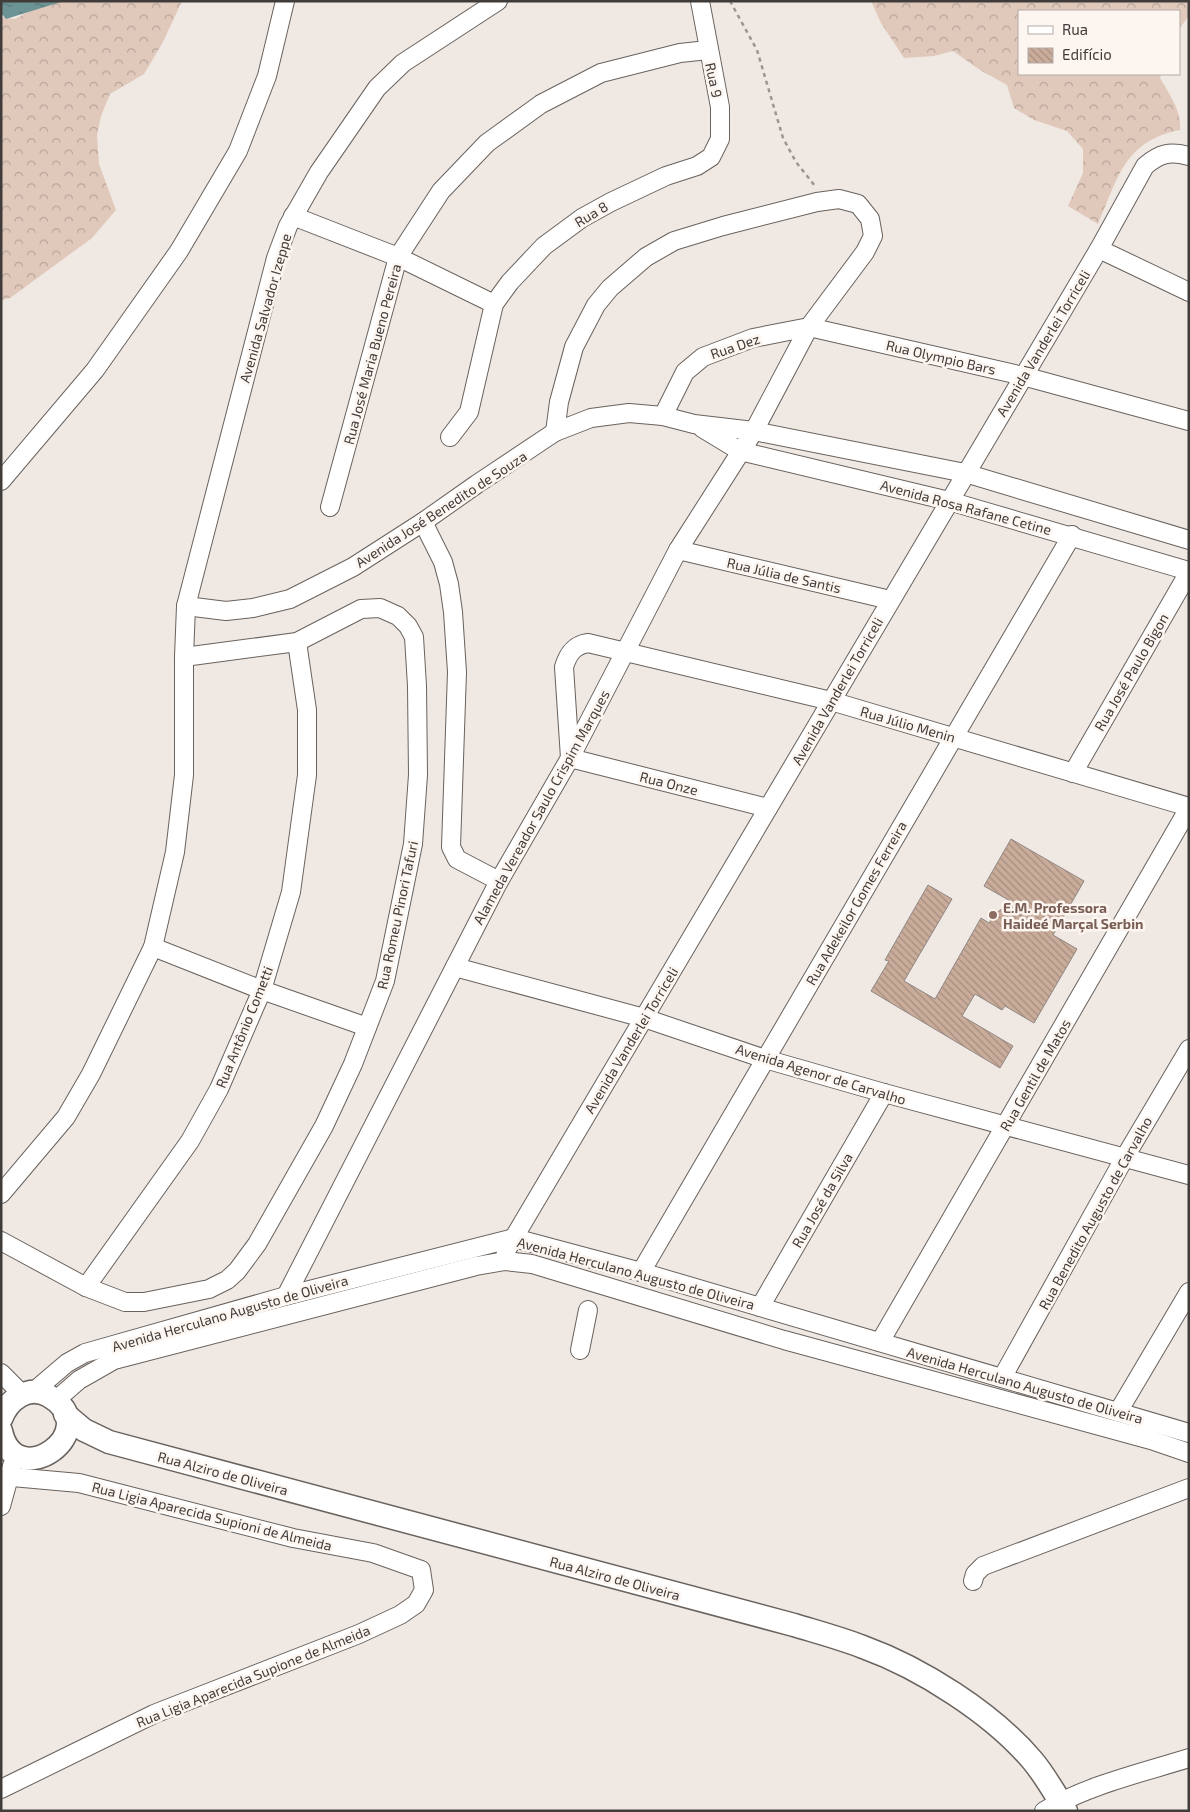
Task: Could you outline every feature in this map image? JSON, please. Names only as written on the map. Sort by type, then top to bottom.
[{"type":"main road","name":"Rua Alziro de Oliveira","points":[[17,1395],[45,1394],[84,1430],[108,1442],[794,1625],[864,1647],[916,1672],[967,1702],[1011,1738],[1033,1761],[1057,1808]]},
{"type":"main road","points":[[1,1419],[5,1408],[17,1395]]},
{"type":"main road","points":[[50,1454],[59,1446],[65,1436],[67,1425],[60,1407]]},
{"type":"main road","name":"Rua Alziro de Oliveira","points":[[6,1442],[27,1458],[39,1458],[108,1442]]},
{"type":"street","points":[[1,481],[95,370],[179,251],[238,150],[267,76],[285,1]]},
{"type":"street","name":"Avenida Salvador Izeppe","points":[[1,1194],[66,1117],[91,1074],[153,947],[176,852],[184,775],[186,606],[282,238],[319,172],[377,88],[403,63],[498,1]]},
{"type":"street","name":"Rua 9","points":[[700,1],[720,107],[720,139],[711,157]]},
{"type":"street","name":"Rua José Maria Bueno Pereira","points":[[330,507],[398,257],[441,191],[487,143],[541,104],[601,73],[680,53],[708,50]]},
{"type":"street","name":"Avenida Vanderlei Torriceli","points":[[505,1261],[506,1251],[1099,249],[1146,166],[1156,157],[1167,152],[1189,156]]},
{"type":"street","name":"Rua 8","points":[[450,437],[469,412],[494,304],[510,282],[544,246],[582,218],[666,176],[697,166],[711,157]]},
{"type":"street","name":"Alameda Vereador Saulo Crispim Marques","points":[[286,1296],[499,881],[570,758],[678,550],[754,431],[809,327],[848,276],[873,236],[870,219],[858,204],[839,199],[827,201],[722,226],[674,241],[646,257],[610,288],[596,305],[574,347],[559,402],[555,432]]},
{"type":"street","points":[[293,216],[398,257],[494,304]]},
{"type":"street","points":[[1099,249],[1189,292]]},
{"type":"street","name":"Rua Olympio Bars","points":[[809,327],[1023,376],[1189,421]]},
{"type":"street","name":"Rua Dez","points":[[663,416],[685,372],[703,357],[753,338],[809,327]]},
{"type":"street","name":"Avenida José Benedito de Souza","points":[[186,606],[226,611],[290,599],[353,567],[555,432],[591,418],[629,412],[663,416],[694,424],[754,431]]},
{"type":"street","name":"Avenida José Benedito de Souza","points":[[694,424],[740,451]]},
{"type":"street","name":"Avenida Rosa Rafane Cetine","points":[[754,431],[965,473],[1189,540]]},
{"type":"street","name":"Avenida Rosa Rafane Cetine","points":[[740,451],[949,500],[1072,535],[1189,572]]},
{"type":"street","points":[[423,522],[443,562],[449,584],[453,620],[457,672],[450,846],[457,859],[499,881]]},
{"type":"street","name":"Rua Adekeilor Gomes Ferreira","points":[[641,1272],[1072,535]]},
{"type":"street","name":"Rua Júlia de Santis","points":[[678,550],[890,600]]},
{"type":"street","name":"Rua José Paulo Bigon","points":[[1073,773],[1189,572]]},
{"type":"street","name":"Rua Romeu Pinori Tafuri","points":[[1,1241],[86,1287],[125,1302],[144,1302],[209,1289],[227,1280],[237,1271],[257,1244],[324,1126],[353,1064],[385,981],[413,844],[418,775],[418,686],[414,637],[408,626],[398,616],[380,608],[361,609],[297,642],[184,657]]},
{"type":"street","name":"Rua Antônio Cometti","points":[[86,1287],[190,1141],[219,1089],[262,990],[291,892],[307,775],[307,710],[297,642]]},
{"type":"street","name":"Rua Júlio Menin","points":[[570,758],[564,667],[573,649],[588,643],[830,702],[1189,808]]},
{"type":"street","name":"Rua Onze","points":[[570,758],[768,808]]},
{"type":"street","name":"Rua Gentil de Matos","points":[[880,1342],[1189,808]]},
{"type":"street","points":[[153,947],[262,990],[367,1027]]},
{"type":"street","name":"Avenida Agenor de Carvalho","points":[[454,967],[644,1018],[766,1059],[884,1093],[1189,1175]]},
{"type":"street","name":"Rua Benedito Augusto de Carvalho","points":[[1002,1378],[1125,1157],[1189,1049]]},
{"type":"street","name":"Rua José da Silva","points":[[760,1307],[884,1093]]},
{"type":"street","name":"Avenida Herculano Augusto de Oliveira","points":[[17,1395],[84,1354],[286,1296],[514,1238],[641,1272],[1189,1433]]},
{"type":"street","name":"Avenida Herculano Augusto de Oliveira","points":[[60,1407],[79,1380],[114,1360],[476,1266],[505,1261],[532,1264],[784,1340],[1151,1440],[1189,1454]]},
{"type":"street","points":[[1118,1412],[1189,1292]]},
{"type":"street","points":[[580,1350],[588,1310]]},
{"type":"street","points":[[1,1373],[17,1395]]},
{"type":"street","points":[[1,1506],[5,1476],[6,1442]]},
{"type":"street","name":"Rua Ligia Aparecida Supioni de Almeida","points":[[5,1476],[88,1485],[293,1538],[373,1553],[421,1570]]},
{"type":"street","points":[[972,1581],[975,1574],[983,1566],[1189,1488]]},
{"type":"street","name":"Rua Ligia Aparecida Supione de Almeida","points":[[1,1789],[154,1714],[359,1634],[400,1615],[416,1604],[424,1590],[421,1570]]},
{"type":"street","points":[[1057,1808],[1189,1758]]},
{"type":"path","points":[[730,1],[757,50],[783,138],[796,162],[827,201]]},
{"type":"green space","points":[[48,1],[182,1],[163,42],[144,74],[110,94],[101,116],[97,135],[99,164],[116,210],[92,238],[10,298],[1,300],[1,17],[15,19]]},
{"type":"green space","points":[[871,1],[1189,1],[1189,16],[1180,28],[1180,10],[1018,10],[1018,75],[1161,75],[1160,78],[1177,109],[1180,130],[1161,135],[1146,143],[1135,152],[1118,177],[1098,224],[1068,206],[1083,173],[1083,149],[1067,131],[1034,120],[1014,108],[1007,85],[980,70],[953,51],[934,56],[904,58],[881,23]]},
{"type":"water","points":[[1,1],[64,1],[6,19],[1,13]]},
{"type":"building","points":[[1011,839],[1084,881],[1053,935],[1077,949],[1034,1023],[1005,1006],[1002,1010],[975,994],[962,1016],[1013,1046],[1000,1068],[871,991],[889,961],[885,960],[928,885],[952,899],[904,981],[935,999],[981,918],[989,923],[996,913],[1012,902],[984,886]]},
{"type":"place","name":"E.M. Professora Haideé Marçal Serbin","points":[[993,915]]}]
